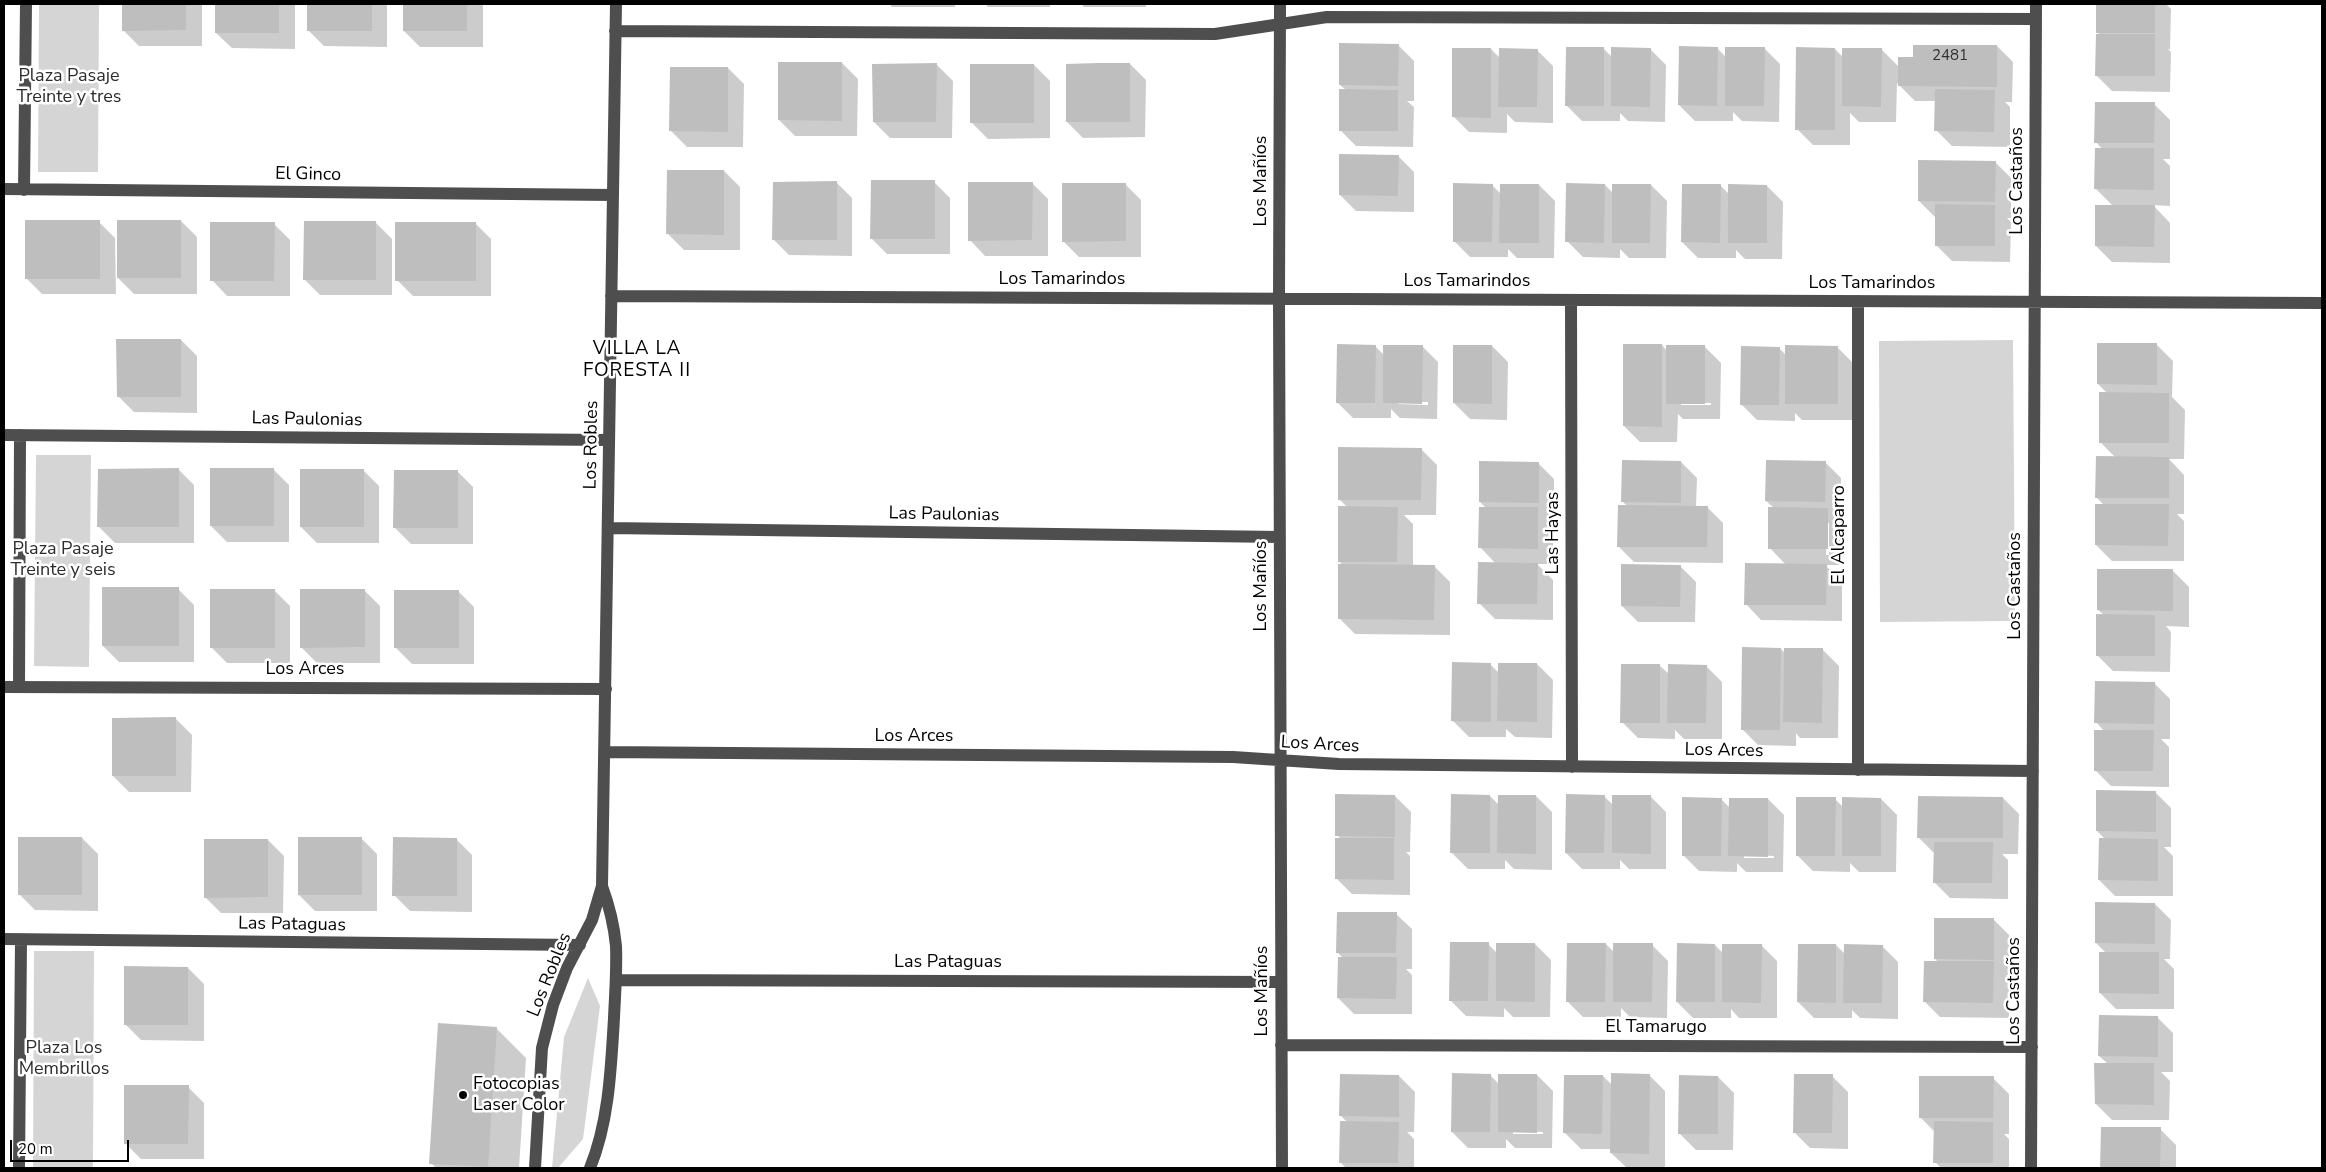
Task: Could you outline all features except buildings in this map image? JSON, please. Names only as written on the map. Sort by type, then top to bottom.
[{"type":"street","points":[[24,190],[26,4]]},
{"type":"street","name":"Los Robles","points":[[535,1168],[542,1048],[553,1005],[568,968],[592,920],[602,886],[616,4]]},
{"type":"street","name":"Los Mañíos","points":[[1280,4],[1279,298],[1282,1168]]},
{"type":"street","name":"Los Castaños","points":[[2031,1168],[2036,4]]},
{"type":"street","points":[[615,31],[1215,34],[1327,17],[2036,20]]},
{"type":"street","name":"El Ginco","points":[[4,190],[613,195]]},
{"type":"street","name":"Los Tamarindos","points":[[611,296],[2322,303]]},
{"type":"street","name":"Las Hayas","points":[[1571,300],[1572,767]]},
{"type":"street","name":"El Alcaparro","points":[[1858,301],[1858,770]]},
{"type":"street","name":"Las Paulonias","points":[[4,435],[609,440]]},
{"type":"street","points":[[19,687],[20,435]]},
{"type":"street","name":"Las Paulonias","points":[[608,528],[1280,537]]},
{"type":"street","name":"Los Arces","points":[[4,687],[606,689]]},
{"type":"street","name":"Los Arces","points":[[604,752],[1234,757],[1339,764],[2033,771]]},
{"type":"street","name":"Los Robles","points":[[590,1168],[598,1143],[607,1096],[616,980],[616,946],[613,925],[602,886]]},
{"type":"street","name":"Las Pataguas","points":[[4,939],[580,945]]},
{"type":"street","points":[[19,1168],[21,940]]},
{"type":"street","name":"Las Pataguas","points":[[616,980],[1281,982]]},
{"type":"street","name":"El Tamarugo","points":[[1281,1045],[2032,1047]]},
{"type":"green space","name":"Plaza Pasaje Treinte y tres","points":[[39,4],[99,4],[98,172],[38,172]]},
{"type":"green space","points":[[2013,340],[2015,621],[1880,622],[1879,341]]},
{"type":"green space","name":"Plaza Pasaje Treinte y seis","points":[[36,455],[91,455],[89,667],[34,666]]},
{"type":"green space","name":"Plaza Los Membrillos","points":[[34,951],[94,951],[93,1168],[33,1168]]},
{"type":"green space","points":[[588,978],[600,1006],[583,1139],[558,1168],[552,1168],[564,1037]]},
{"type":"place","name":"Fotocopias Laser Color","points":[[463,1095]]},
{"type":"district","name":"VILLA LA FORESTA II","points":[[637,360]]}]
